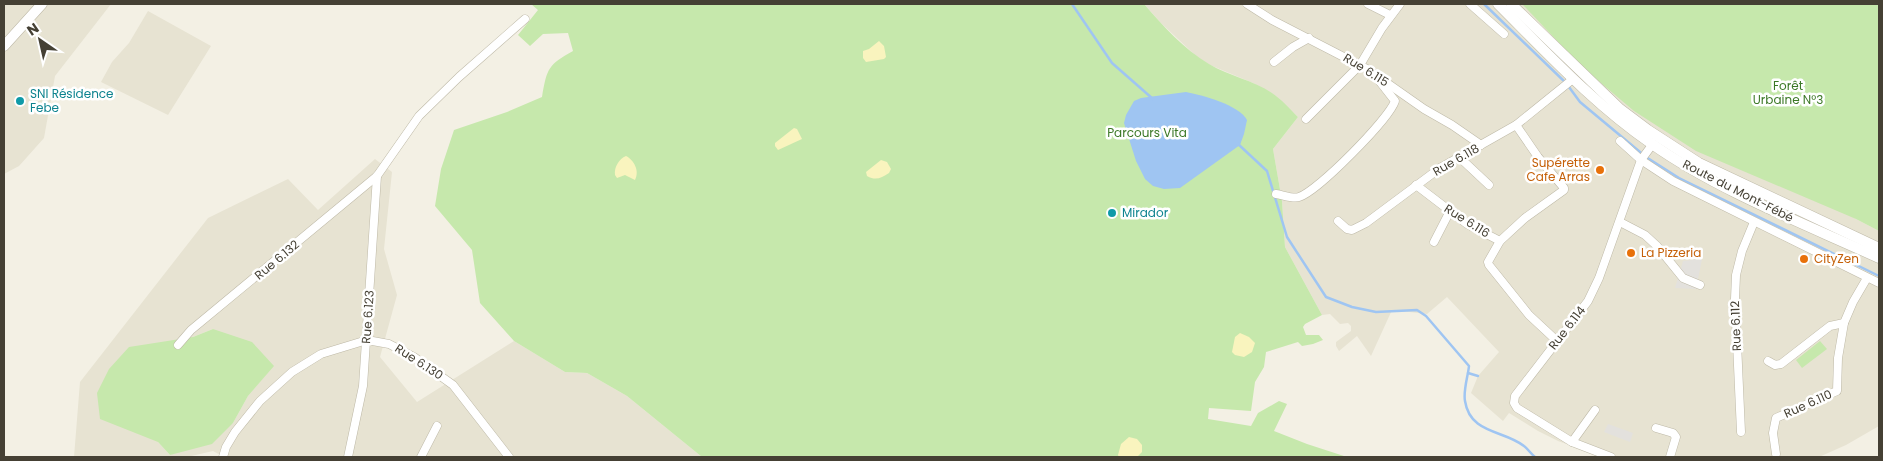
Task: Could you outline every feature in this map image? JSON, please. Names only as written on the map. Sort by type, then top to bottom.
[{"type":"street","points":[[4,46],[42,4]]},
{"type":"street","name":"Rue 6.115","points":[[1247,4],[1262,15],[1360,65],[1481,145]]},
{"type":"street","points":[[1368,4],[1390,15]]},
{"type":"street","points":[[1306,119],[1360,65],[1390,15],[1400,4]]},
{"type":"street","points":[[1470,4],[1504,34]]},
{"type":"street","name":"Route du Mont-Fébé","points":[[1498,4],[1573,79],[1614,115],[1652,144],[1696,172],[1879,258]]},
{"type":"street","name":"Route du Mont-Fébé","points":[[1511,4],[1620,109],[1648,130],[1699,163],[1879,248]]},
{"type":"street","points":[[378,176],[419,116],[459,77],[525,19]]},
{"type":"street","points":[[1274,62],[1293,47],[1309,38]]},
{"type":"street","points":[[1276,194],[1298,198],[1318,187],[1374,130],[1393,107],[1395,101],[1375,76]]},
{"type":"street","name":"Rue 6.118","points":[[1338,221],[1347,229],[1352,230],[1366,223],[1458,156],[1516,126],[1573,79]]},
{"type":"street","name":"Rue 6.116","points":[[1416,186],[1466,224],[1500,241],[1526,218],[1561,194],[1564,188],[1538,157],[1516,126]]},
{"type":"street","points":[[1620,141],[1641,160],[1673,182],[1879,283]]},
{"type":"street","name":"Rue 6.114","points":[[1572,442],[1517,408],[1514,403],[1515,396],[1588,301],[1599,278],[1641,160],[1652,144]]},
{"type":"street","points":[[1458,156],[1489,185]]},
{"type":"street","name":"Rue 6.123","points":[[348,457],[362,386],[367,340],[378,176]]},
{"type":"street","name":"Rue 6.132","points":[[178,345],[191,330],[378,176]]},
{"type":"street","points":[[1434,242],[1450,211]]},
{"type":"street","points":[[1620,222],[1645,235],[1657,246],[1683,278],[1700,286]]},
{"type":"street","name":"Rue 6.112","points":[[1741,432],[1735,299],[1736,275],[1742,251],[1754,222]]},
{"type":"street","points":[[1500,241],[1488,262],[1489,265],[1530,315],[1557,341]]},
{"type":"street","points":[[1768,361],[1775,365],[1781,364],[1830,326],[1844,323],[1853,302],[1868,278]]},
{"type":"street","name":"Rue 6.110","points":[[1776,454],[1773,433],[1776,418],[1837,391],[1838,358],[1844,323]]},
{"type":"street","name":"Rue 6.130","points":[[224,457],[226,447],[235,432],[260,401],[292,372],[321,354],[367,340],[389,344],[414,357],[453,385],[509,457]]},
{"type":"street","points":[[1596,410],[1572,442],[1611,457]]},
{"type":"street","points":[[421,457],[437,426]]},
{"type":"street","points":[[1656,428],[1675,434],[1676,437],[1670,457]]},
{"type":"shaded area","points":[[4,4],[111,4],[55,76],[44,138],[19,166],[4,174]]},
{"type":"shaded area","points":[[1144,4],[1522,4],[1541,23],[1856,219],[1879,231],[1879,426],[1846,445],[1819,457],[1603,457],[1558,441],[1509,413],[1503,421],[1471,393],[1478,376],[1499,352],[1447,297],[1427,314],[1392,310],[1371,356],[1357,336],[1339,351],[1336,342],[1351,331],[1351,326],[1348,323],[1340,324],[1330,314],[1322,315],[1285,247],[1282,201],[1273,149],[1298,117],[1273,94],[1253,83],[1210,65],[1196,56]]},
{"type":"shaded area","points":[[148,11],[211,46],[168,115],[101,82],[112,62],[129,43]]},
{"type":"shaded area","points":[[375,159],[392,172],[384,249],[397,295],[380,357],[417,402],[514,341],[565,372],[587,373],[627,396],[702,457],[224,457],[213,451],[187,457],[74,457],[80,382],[208,218],[288,179],[318,210]],"holes":[[[213,329],[273,366],[248,396],[233,423],[170,455],[158,442],[193,337]]]},
{"type":"shaded area","points":[[1702,259],[1696,289],[1675,288],[1683,261]]},
{"type":"shaded area","points":[[1608,424],[1633,433],[1630,442],[1604,432]]},
{"type":"green space","name":"Parcours Vita","points":[[531,4],[1144,4],[1174,37],[1200,58],[1217,68],[1272,93],[1298,117],[1273,149],[1282,201],[1285,247],[1322,315],[1303,327],[1306,335],[1319,335],[1323,340],[1302,346],[1298,342],[1266,352],[1264,367],[1255,382],[1251,411],[1209,408],[1208,419],[1251,426],[1258,413],[1279,401],[1287,404],[1274,431],[1347,457],[702,457],[627,396],[587,373],[565,372],[514,341],[480,303],[472,250],[435,206],[441,169],[454,130],[507,112],[542,97],[545,80],[550,68],[558,60],[573,51],[568,33],[543,34],[530,46],[518,35],[538,10]]},
{"type":"green space","name":"Forêt Urbaine N°3","points":[[1522,4],[1879,4],[1879,231],[1856,219],[1696,151],[1634,111],[1582,67]]},
{"type":"green space","points":[[213,329],[252,342],[274,366],[248,396],[233,423],[212,444],[170,455],[158,442],[100,419],[97,393],[109,369],[129,347],[193,337]]},
{"type":"green space","points":[[1820,341],[1827,349],[1802,368],[1796,360]]},
{"type":"sand","points":[[879,41],[884,46],[886,57],[866,62],[863,58],[863,51]]},
{"type":"sand","points":[[794,128],[797,129],[802,139],[778,150],[775,143]]},
{"type":"sand","points":[[626,156],[635,166],[637,173],[635,180],[625,175],[617,178],[615,175],[615,169],[621,159]]},
{"type":"sand","points":[[881,160],[887,162],[891,169],[889,173],[878,178],[867,176],[866,172]]},
{"type":"sand","points":[[1240,333],[1249,337],[1255,343],[1252,352],[1244,357],[1235,355],[1232,352],[1235,337]]},
{"type":"sand","points":[[1129,437],[1137,439],[1142,445],[1142,452],[1137,457],[1119,457],[1121,444]]},
{"type":"water","points":[[1186,92],[1228,105],[1243,115],[1247,120],[1244,134],[1240,145],[1180,188],[1164,189],[1153,186],[1145,179],[1136,161],[1124,123],[1126,115],[1134,101],[1141,98]]},
{"type":"waterway","points":[[1072,4],[1112,63],[1153,99]]},
{"type":"waterway","points":[[1484,4],[1566,83],[1580,102],[1646,157],[1679,178],[1879,276]]},
{"type":"waterway","points":[[1238,144],[1267,171],[1287,237],[1326,297],[1352,307],[1376,312],[1417,310],[1426,316],[1469,366],[1465,401],[1468,412],[1474,420],[1481,426],[1516,441],[1535,457]]},
{"type":"waterway","points":[[1468,373],[1478,376]]},
{"type":"place","name":"SNI Résidence Febe","points":[[20,101]]},
{"type":"place","name":"Supérette Cafe Arras","points":[[1600,170]]},
{"type":"place","name":"Mirador","points":[[1112,213]]},
{"type":"place","name":"La Pizzeria","points":[[1631,253]]},
{"type":"place","name":"CityZen","points":[[1804,259]]}]
